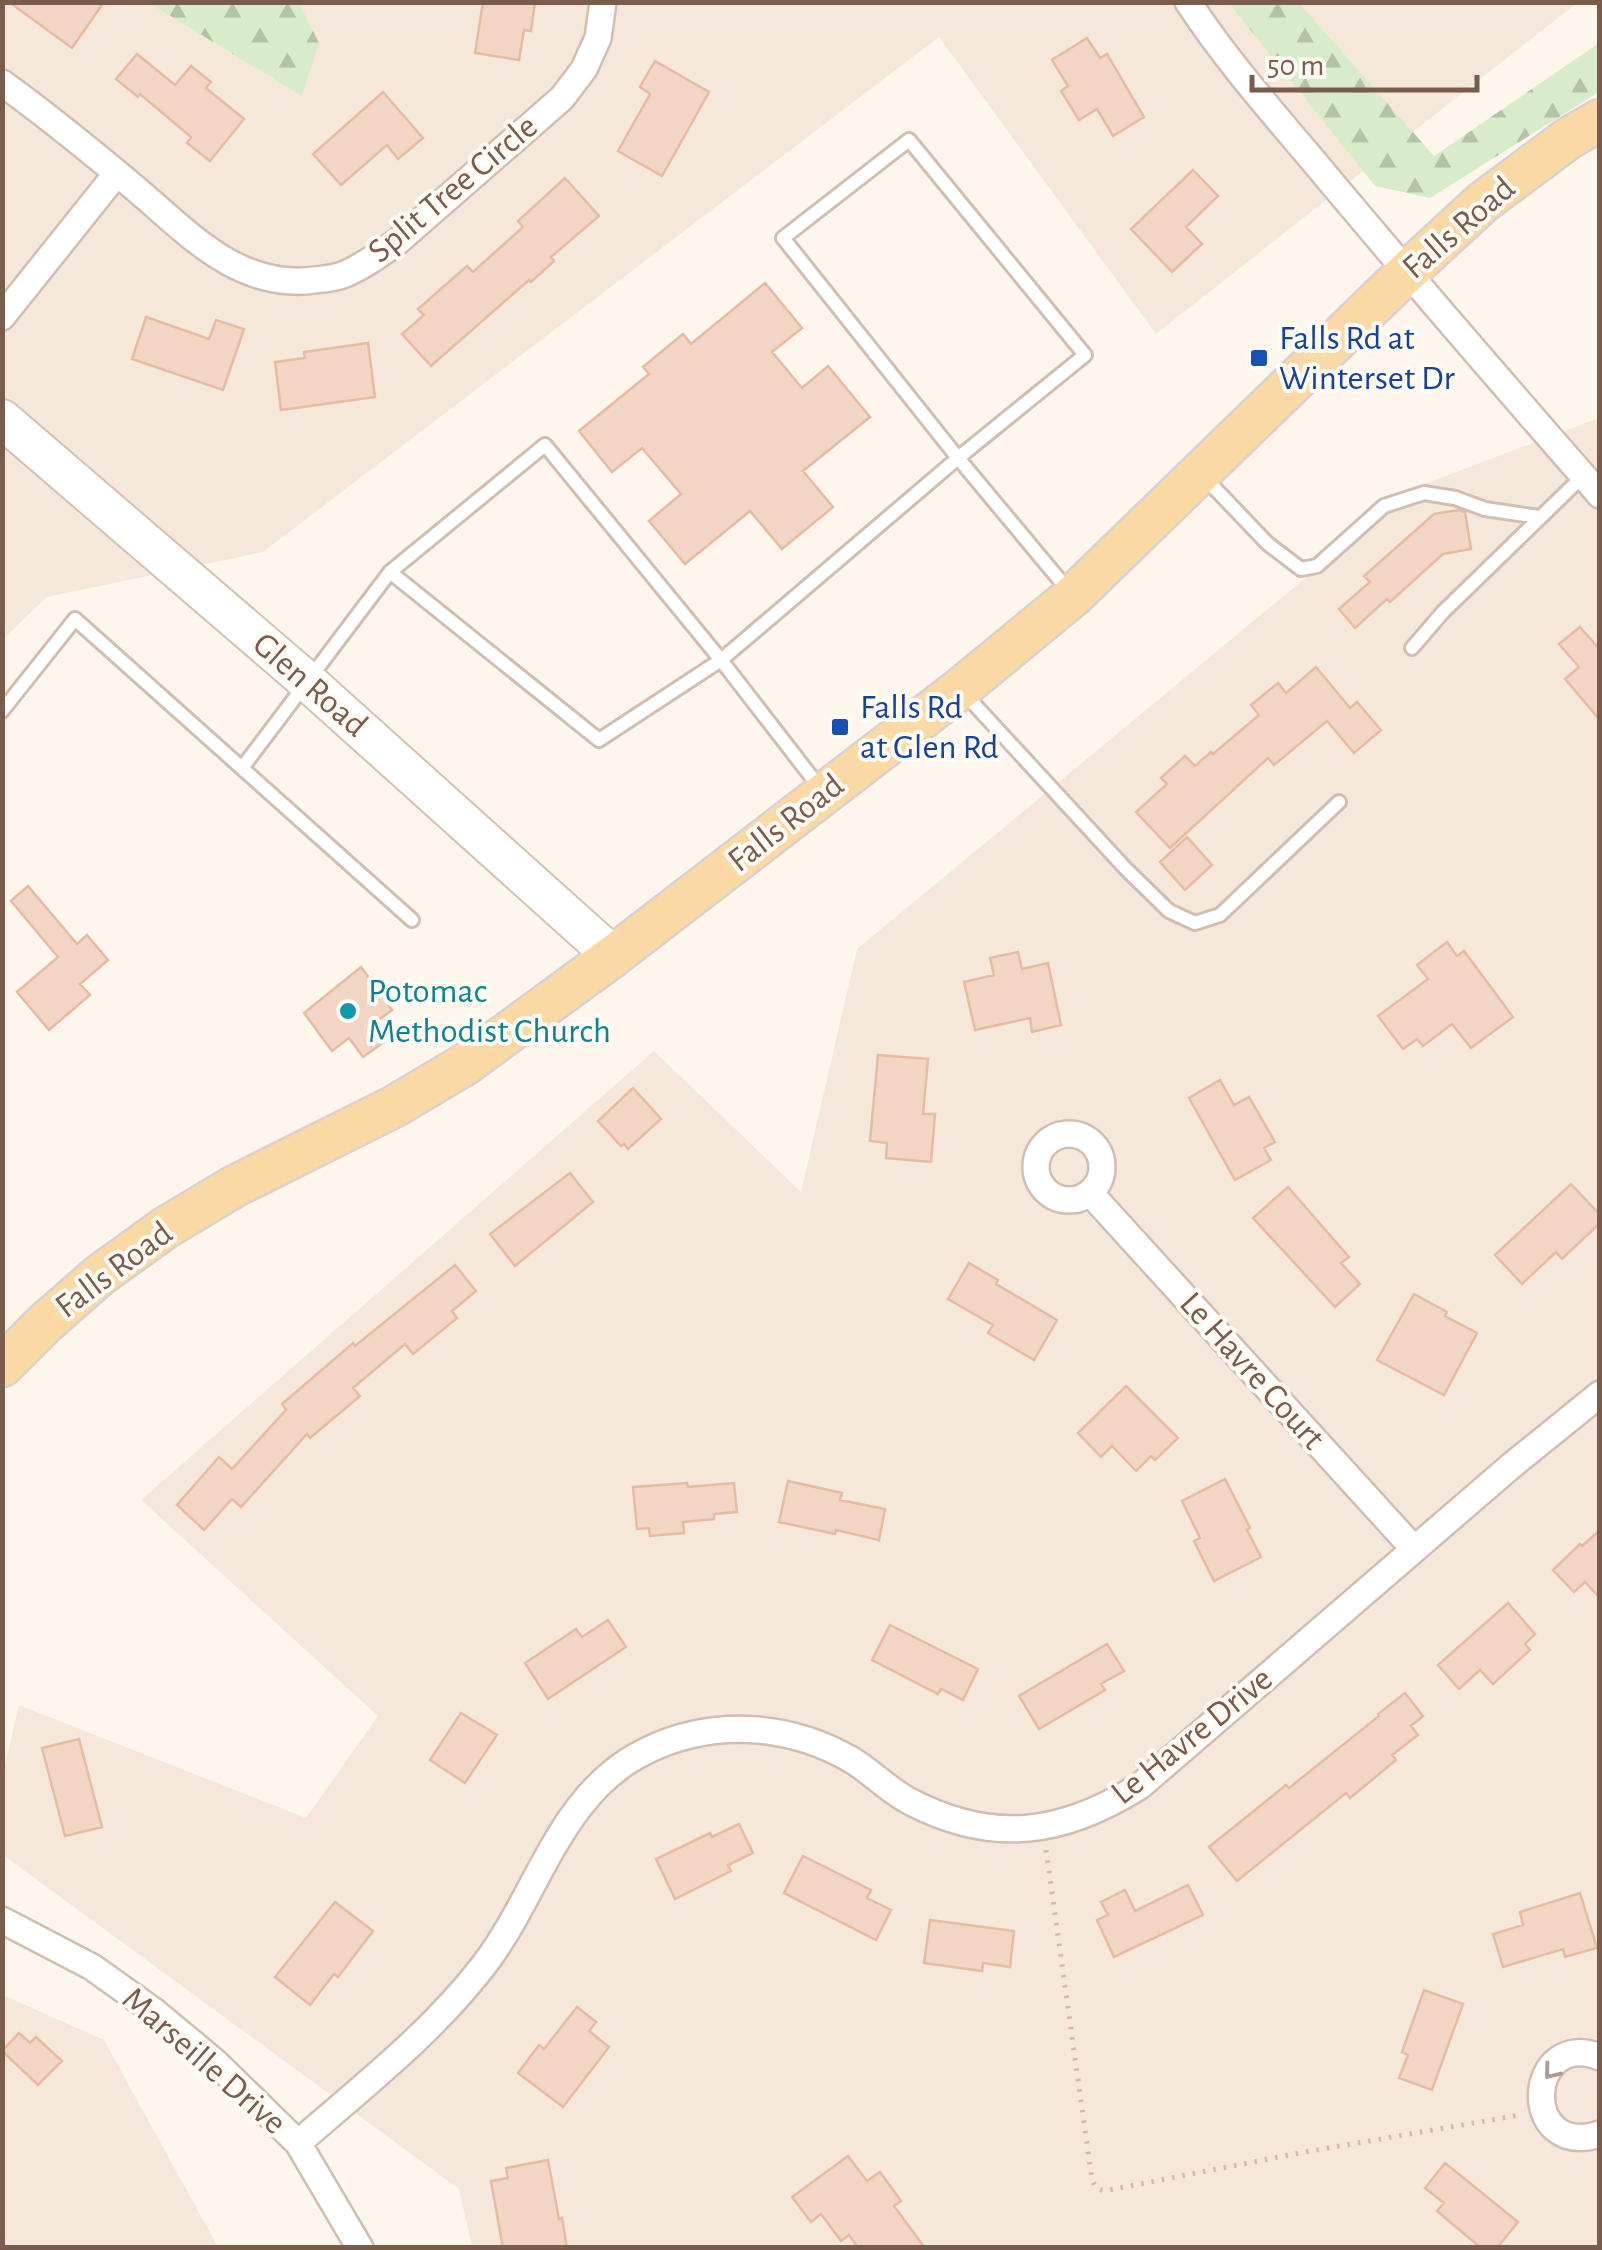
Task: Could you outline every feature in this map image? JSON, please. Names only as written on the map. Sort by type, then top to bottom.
[{"type":"main road","name":"Falls Road","points":[[2,1366],[100,1275],[165,1228],[235,1186],[396,1106],[450,1074],[614,956],[960,689],[1073,596],[1483,202],[1568,138],[1600,120]]},
{"type":"main road","name":"Glen Road","points":[[2,418],[308,682],[614,956]]},
{"type":"street","name":"Split Tree Circle","points":[[2,83],[202,246],[239,270],[302,282],[341,276],[369,262],[562,98],[584,69],[598,38],[604,2]]},
{"type":"street","points":[[1188,2],[1217,45],[1591,485]]},
{"type":"street","points":[[2,317],[117,173]]},
{"type":"street","name":"Le Havre Court","points":[[1090,1193],[1414,1549]]},
{"type":"street","name":"Le Havre Drive","points":[[298,2143],[428,2030],[483,1966],[512,1924],[578,1807],[620,1767],[640,1754],[664,1742],[716,1729],[781,1733],[818,1743],[850,1758],[908,1801],[942,1816],[991,1828],[1043,1828],[1086,1816],[1140,1786],[1600,1394]]},
{"type":"street","name":"Marseille Drive","points":[[2,1920],[92,1967],[215,2062],[298,2143],[360,2248]]},
{"type":"street","points":[[1600,2058],[1579,2053],[1566,2056],[1546,2072],[1540,2085],[1542,2111],[1559,2131],[1584,2138],[1600,2134]]},
{"type":"lane","points":[[390,572],[598,740],[722,660],[958,458],[1085,355],[909,140],[783,238],[958,458],[1073,596]]},
{"type":"lane","points":[[242,768],[390,572],[545,445],[722,660],[824,793]]},
{"type":"lane","points":[[1201,474],[1268,544],[1302,568],[1317,566],[1384,506],[1424,493],[1455,498],[1485,510],[1539,517]]},
{"type":"lane","points":[[1412,648],[1539,517],[1591,485]]},
{"type":"lane","points":[[2,711],[75,619],[412,920]]},
{"type":"lane","points":[[960,689],[1126,869],[1169,911],[1194,922],[1220,915],[1339,802]]},
{"type":"path","points":[[1043,1828],[1096,2188],[1104,2191],[1542,2111]]},
{"type":"shaded area","points":[[3,3],[1577,3],[1156,334],[939,37],[263,552],[47,597],[3,639]]},
{"type":"shaded area","points":[[1599,418],[1599,2247],[472,2247],[459,2189],[3,1855],[3,1774],[19,1705],[306,1818],[378,1716],[141,1500],[654,1051],[801,1192],[857,949],[1414,488]]},
{"type":"shaded area","points":[[3,1995],[104,2040],[218,2247],[3,2248]]},
{"type":"green space","points":[[149,3],[299,3],[319,43],[302,96]]},
{"type":"green space","points":[[1229,3],[1299,3],[1434,156],[1599,43],[1599,92],[1430,198],[1375,186]]},
{"type":"building","points":[[9,2],[104,2],[72,48]]},
{"type":"building","points":[[483,2],[535,2],[531,31],[524,30],[519,60],[475,53]]},
{"type":"building","points":[[1087,38],[1100,58],[1107,54],[1144,117],[1113,136],[1097,109],[1079,120],[1061,91],[1068,86],[1052,60]]},
{"type":"building","points":[[137,54],[175,85],[191,66],[211,82],[206,88],[244,119],[210,161],[187,143],[191,137],[116,79]]},
{"type":"building","points":[[655,61],[709,92],[662,176],[618,151],[650,94],[640,87]]},
{"type":"building","points":[[383,92],[423,138],[398,159],[387,145],[341,185],[313,154]]},
{"type":"building","points":[[1193,170],[1218,196],[1186,227],[1202,244],[1172,272],[1131,229]]},
{"type":"building","points":[[565,178],[599,216],[551,257],[554,261],[531,282],[431,366],[402,334],[424,315],[418,309],[467,266],[473,272],[523,227],[518,221]]},
{"type":"building","points":[[765,283],[802,328],[772,352],[802,388],[828,366],[870,417],[803,471],[833,507],[782,549],[750,511],[685,564],[649,521],[681,494],[642,448],[612,472],[579,431],[649,374],[643,367],[683,334],[691,344]]},
{"type":"building","points":[[146,317],[209,339],[216,320],[244,329],[223,390],[132,359]]},
{"type":"building","points":[[368,343],[375,397],[281,410],[275,362],[305,358],[304,352]]},
{"type":"building","points":[[1465,512],[1471,549],[1443,554],[1355,628],[1339,609],[1370,582],[1364,576],[1434,514]]},
{"type":"building","points":[[1580,627],[1600,650],[1600,720],[1565,679],[1579,667],[1559,644]]},
{"type":"building","points":[[1316,667],[1350,708],[1357,702],[1381,730],[1354,753],[1327,721],[1274,765],[1268,758],[1170,848],[1136,812],[1167,784],[1161,778],[1185,756],[1195,766],[1213,754],[1259,715],[1251,705],[1278,683],[1286,693]]},
{"type":"building","points":[[1187,837],[1212,865],[1185,890],[1160,862]]},
{"type":"building","points":[[28,886],[77,944],[87,935],[108,960],[80,984],[90,995],[49,1030],[17,992],[58,957],[11,901]]},
{"type":"building","points":[[1447,942],[1457,956],[1464,951],[1513,1017],[1471,1048],[1452,1024],[1423,1046],[1417,1039],[1403,1049],[1378,1016],[1428,979],[1417,965]]},
{"type":"building","points":[[1018,952],[1022,969],[1048,963],[1061,1025],[1032,1032],[1030,1018],[975,1030],[964,982],[994,975],[990,958]]},
{"type":"building","name":"Potomac Methodist Church","points":[[361,967],[392,1010],[372,1025],[384,1042],[363,1057],[349,1038],[332,1051],[304,1013]]},
{"type":"building","points":[[878,1055],[928,1059],[923,1114],[935,1114],[931,1162],[886,1158],[887,1143],[870,1141]]},
{"type":"building","points":[[1220,1080],[1234,1105],[1249,1097],[1275,1142],[1264,1148],[1271,1160],[1235,1180],[1189,1098]]},
{"type":"building","points":[[633,1088],[661,1119],[628,1149],[598,1121]]},
{"type":"building","points":[[570,1173],[593,1202],[515,1266],[490,1234]]},
{"type":"building","points":[[1571,1184],[1600,1215],[1600,1223],[1562,1259],[1556,1252],[1522,1284],[1495,1255]]},
{"type":"building","points":[[1288,1187],[1349,1257],[1341,1263],[1360,1284],[1335,1307],[1253,1218]]},
{"type":"building","points":[[969,1263],[1057,1320],[1034,1360],[988,1333],[993,1325],[948,1299]]},
{"type":"building","points":[[455,1265],[476,1291],[452,1311],[457,1318],[413,1354],[405,1344],[353,1388],[360,1396],[310,1438],[307,1434],[241,1507],[232,1499],[204,1530],[177,1505],[219,1457],[232,1469],[286,1410],[282,1404],[353,1343],[355,1346]]},
{"type":"building","points":[[1414,1294],[1477,1333],[1444,1395],[1377,1360]]},
{"type":"building","points":[[1126,1386],[1178,1438],[1155,1460],[1151,1456],[1136,1471],[1112,1446],[1101,1457],[1078,1433]]},
{"type":"building","points":[[1225,1479],[1261,1557],[1214,1581],[1194,1541],[1200,1538],[1182,1501]]},
{"type":"building","points":[[788,1481],[842,1493],[840,1500],[885,1509],[879,1540],[779,1522]]},
{"type":"building","points":[[687,1483],[688,1487],[734,1483],[737,1512],[683,1522],[684,1533],[650,1536],[649,1528],[637,1529],[633,1487]]},
{"type":"building","points":[[1600,1530],[1600,1598],[1585,1582],[1574,1592],[1553,1570]]},
{"type":"building","points":[[1508,1603],[1535,1634],[1525,1644],[1530,1650],[1493,1684],[1480,1670],[1459,1689],[1438,1665]]},
{"type":"building","points":[[608,1620],[626,1647],[548,1699],[525,1663],[576,1629],[582,1637]]},
{"type":"building","points":[[890,1625],[978,1669],[963,1700],[941,1689],[938,1694],[872,1660]]},
{"type":"building","points":[[1107,1644],[1124,1671],[1101,1684],[1105,1690],[1039,1729],[1019,1696]]},
{"type":"building","points":[[1405,1693],[1423,1716],[1411,1726],[1418,1735],[1392,1755],[1396,1760],[1350,1798],[1346,1793],[1237,1881],[1209,1847],[1286,1785],[1289,1788]]},
{"type":"building","points":[[461,1713],[497,1735],[465,1783],[430,1760]]},
{"type":"building","points":[[79,1739],[102,1827],[65,1836],[42,1748]]},
{"type":"building","points":[[739,1824],[753,1853],[728,1865],[731,1871],[675,1899],[656,1859]]},
{"type":"building","points":[[803,1856],[871,1890],[867,1898],[891,1910],[876,1940],[784,1893]]},
{"type":"building","points":[[1188,1885],[1203,1915],[1114,1957],[1097,1920],[1108,1915],[1101,1902],[1125,1890],[1135,1911]]},
{"type":"building","points":[[1580,1893],[1597,1948],[1565,1957],[1563,1949],[1503,1967],[1493,1934],[1523,1925],[1520,1912]]},
{"type":"building","points":[[335,1902],[373,1931],[338,1977],[334,1974],[310,2005],[275,1977]]},
{"type":"building","points":[[930,1920],[1014,1931],[1010,1967],[983,1963],[982,1971],[924,1963]]},
{"type":"building","points":[[1424,1990],[1463,2004],[1432,2090],[1399,2078],[1408,2055],[1402,2052]]},
{"type":"building","points":[[577,2007],[596,2022],[589,2031],[609,2047],[563,2107],[518,2073],[539,2045],[544,2049]]},
{"type":"building","points":[[19,2033],[30,2043],[36,2037],[62,2061],[38,2085],[2,2051]]},
{"type":"building","points":[[848,2156],[867,2181],[880,2172],[901,2201],[894,2206],[925,2248],[858,2248],[849,2235],[841,2241],[821,2214],[811,2222],[792,2197]]},
{"type":"building","points":[[548,2160],[567,2248],[503,2248],[491,2181],[508,2178],[506,2168]]},
{"type":"building","points":[[1445,2163],[1518,2222],[1497,2248],[1481,2248],[1437,2211],[1444,2203],[1425,2188]]},
{"type":"place","name":"Falls Rd at Winterset Dr","points":[[1259,358]]},
{"type":"place","name":"Falls Rd at Glen Rd","points":[[840,727]]},
{"type":"place","name":"Potomac Methodist Church","points":[[348,1011]]}]
